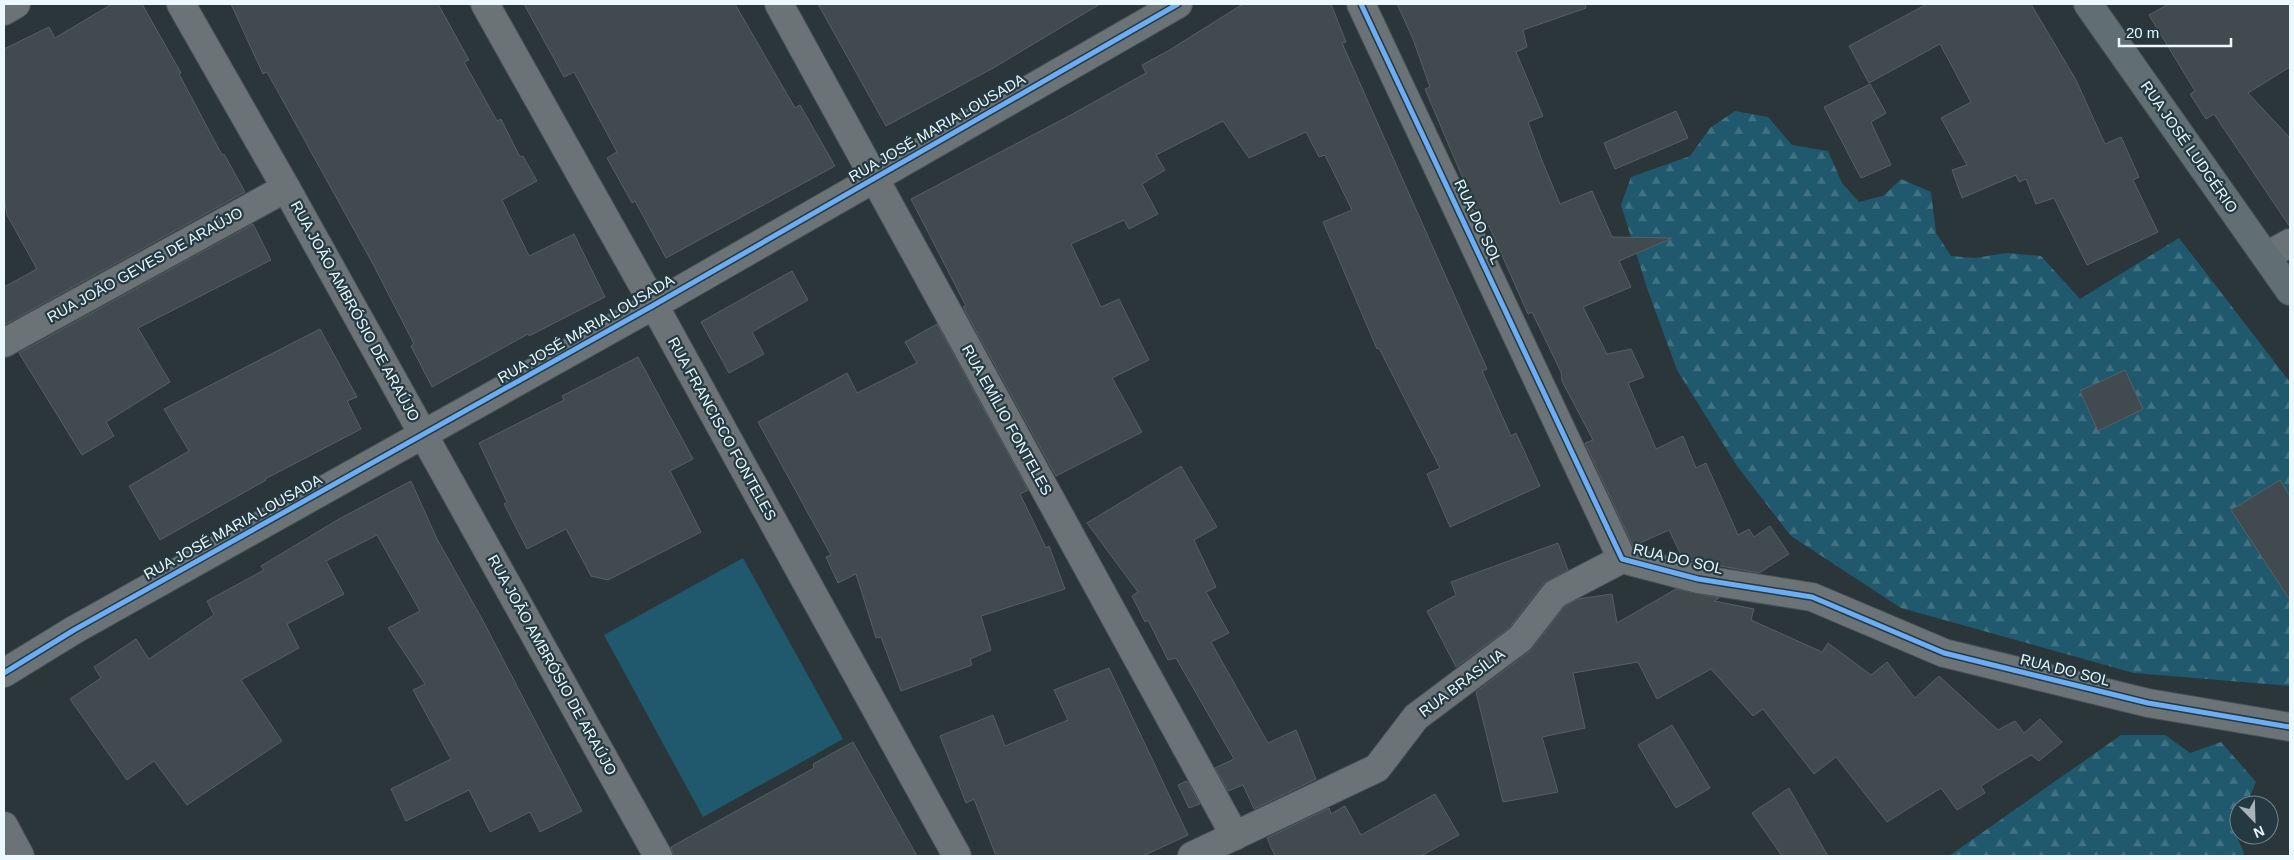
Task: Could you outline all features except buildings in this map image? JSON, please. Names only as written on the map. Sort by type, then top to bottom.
[{"type":"main road","name":"RUA JOSÉ LUDGÉRIO","points":[[2088,4],[2290,291]]},
{"type":"street","points":[[4,10],[16,4]]},
{"type":"street","name":"RUA JOÃO AMBRÓSIO DE ARAÚJO","points":[[181,4],[286,188],[658,856]]},
{"type":"street","name":"RUA FRANCISCO FONTELES","points":[[485,4],[654,304],[956,856]]},
{"type":"street","name":"RUA EMÍLIO FONTELES","points":[[779,4],[1235,836]]},
{"type":"street","name":"RUA JOSÉ MARIA LOUSADA","points":[[4,673],[74,630],[423,435],[1178,4]]},
{"type":"street","name":"RUA DO SOL","points":[[1361,4],[1622,559],[1698,579],[1812,597],[1944,653],[2148,702],[2290,728]]},
{"type":"street","name":"RUA JOÃO GEVES DE ARAÚJO","points":[[4,343],[286,188]]},
{"type":"street","points":[[2266,256],[2290,242]]},
{"type":"street","name":"RUA BRASÍLIA","points":[[1192,856],[1377,768],[1416,717],[1520,639],[1555,594],[1622,559]]},
{"type":"street","points":[[4,826],[20,856]]},
{"type":"green space","points":[[1735,111],[1768,117],[1792,145],[1828,151],[1842,183],[1859,202],[1883,196],[1901,179],[1931,192],[1936,233],[1951,256],[1974,258],[2007,253],[2041,256],[2080,299],[2179,238],[2290,382],[2290,686],[2134,673],[1901,608],[1791,536],[1737,466],[1677,370],[1647,288],[1621,205],[1631,177],[1690,156],[1710,128]]},
{"type":"green space","points":[[743,558],[843,739],[703,817],[604,635]]},
{"type":"green space","points":[[2121,735],[2165,735],[2190,753],[2221,742],[2256,782],[2250,795],[2229,795],[2229,845],[2241,845],[2244,853],[2243,856],[1949,856]]},
{"type":"cycle path","points":[[4,673],[74,630],[654,305],[1178,4]]},
{"type":"cycle path","points":[[1361,4],[1622,559],[1698,579],[1812,597],[1944,653],[2148,703],[2290,727]]}]
